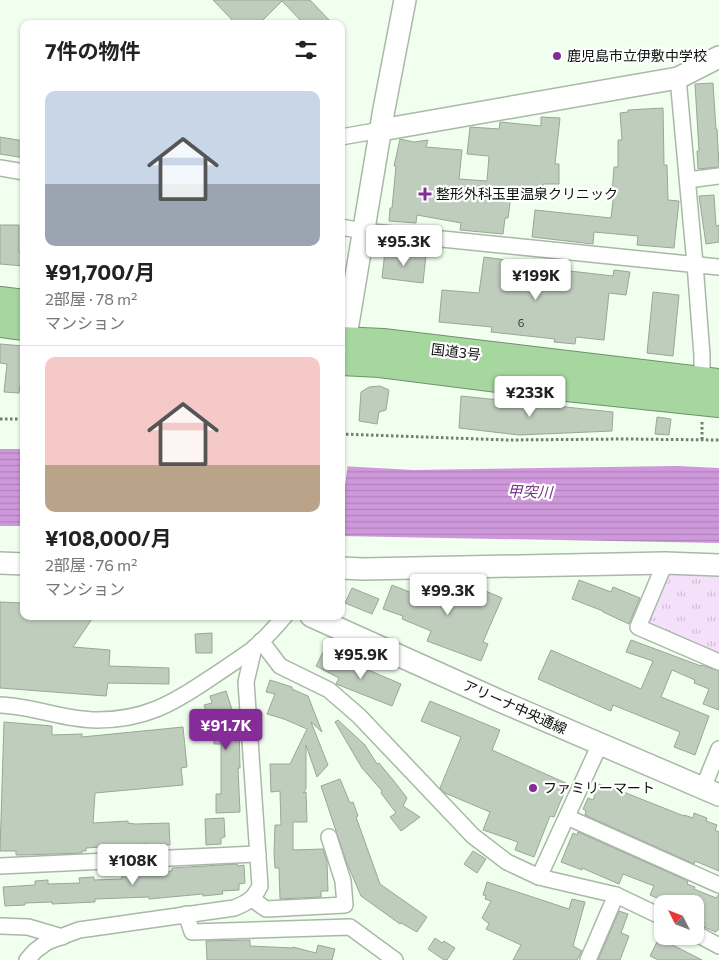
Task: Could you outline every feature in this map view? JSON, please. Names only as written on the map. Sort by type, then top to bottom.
[{"type":"highway","points":[[0,301],[20,304]]},
{"type":"highway","points":[[0,323],[20,326]]},
{"type":"highway","name":"国道3号","points":[[345,355],[380,363],[567,387],[710,392]]},
{"type":"street","points":[[345,336],[405,0]]},
{"type":"street","points":[[345,136],[678,78],[719,57]]},
{"type":"street","points":[[678,78],[695,264],[710,392]]},
{"type":"street","points":[[0,168],[20,171]]},
{"type":"street","points":[[688,180],[719,176]]},
{"type":"street","points":[[345,228],[719,267]]},
{"type":"street","points":[[0,563],[20,564]]},
{"type":"street","points":[[345,568],[665,563],[719,565]]},
{"type":"street","points":[[665,563],[638,627],[719,662]]},
{"type":"street","points":[[0,705],[72,718],[97,720],[123,718],[167,705],[185,695],[257,645],[281,620]]},
{"type":"street","name":"アリーナ中央通線","points":[[320,620],[711,791]]},
{"type":"street","points":[[27,960],[35,950],[47,942],[79,930],[234,908],[255,896],[260,886],[246,682],[257,645]]},
{"type":"street","points":[[257,645],[280,666],[330,690],[359,716],[473,836],[507,862],[539,877],[616,895],[654,913]]},
{"type":"street","points":[[539,877],[600,744]]},
{"type":"street","points":[[711,791],[719,749]]},
{"type":"street","points":[[567,817],[719,886]]},
{"type":"street","points":[[252,899],[266,909],[345,905],[343,881],[329,837]]},
{"type":"street","points":[[0,866],[258,854]]},
{"type":"street","points":[[588,960],[616,895]]},
{"type":"street","points":[[186,914],[192,932],[350,927],[395,960]]},
{"type":"street","points":[[0,926],[28,927],[62,936]]},
{"type":"street","points":[[704,938],[719,946]]},
{"type":"path","points":[[0,419],[20,419]]},
{"type":"path","points":[[345,434],[507,440],[719,440]]},
{"type":"green space","points":[[666,574],[719,575],[719,658],[649,628],[645,619]]},
{"type":"water","points":[[0,449],[20,449],[20,526],[0,526]]},
{"type":"water","name":"甲突川","points":[[345,466],[413,470],[677,466],[719,468],[719,543],[345,536]]},
{"type":"pier","points":[[345,464],[348,464],[345,486]]},
{"type":"building","points":[[213,0],[310,0],[329,20],[300,20],[282,1],[263,20],[232,20]]},
{"type":"building","points":[[713,83],[719,167],[698,169],[697,151],[699,151],[695,84]]},
{"type":"building","points":[[663,108],[664,165],[667,165],[668,200],[679,201],[674,248],[637,245],[638,236],[594,232],[593,244],[532,237],[535,210],[611,218],[614,167],[618,167],[618,140],[622,140],[620,113],[628,112],[628,110]]},
{"type":"building","points":[[541,117],[560,118],[555,164],[559,164],[559,184],[543,184],[542,199],[511,196],[508,218],[505,218],[503,234],[460,230],[461,223],[417,215],[416,223],[389,221],[396,166],[394,166],[400,139],[414,142],[428,140],[426,147],[462,150],[459,179],[487,181],[489,156],[467,154],[470,127],[499,129],[500,122],[541,126]]},
{"type":"building","points":[[0,137],[20,140],[20,157],[0,154]]},
{"type":"building","points":[[714,195],[716,226],[719,225],[719,242],[706,244],[699,196]]},
{"type":"building","points":[[0,225],[19,225],[20,266],[0,264]]},
{"type":"building","points":[[385,251],[426,255],[423,283],[382,278]]},
{"type":"building","points":[[484,257],[550,266],[550,264],[570,265],[570,271],[613,276],[614,270],[630,272],[626,295],[609,293],[604,340],[576,337],[575,344],[554,342],[555,339],[491,332],[492,327],[439,322],[442,290],[479,293]]},
{"type":"building","points":[[653,292],[679,295],[673,356],[647,353]]},
{"type":"building","points":[[0,344],[20,346],[19,393],[4,392],[7,364],[0,363]]},
{"type":"building","points":[[380,386],[389,390],[386,410],[379,412],[377,424],[359,421],[361,392],[369,387]]},
{"type":"building","points":[[461,396],[613,412],[612,431],[519,435],[459,428]]},
{"type":"building","points":[[657,417],[671,419],[669,435],[655,434]]},
{"type":"building","points":[[579,580],[611,592],[613,587],[640,598],[629,624],[572,599]]},
{"type":"building","points":[[417,583],[432,590],[434,585],[451,593],[453,588],[469,596],[474,586],[502,598],[483,642],[488,644],[481,661],[427,641],[431,631],[402,619],[403,616],[383,609],[392,585],[412,593]]},
{"type":"building","points":[[352,588],[379,599],[372,614],[345,603]]},
{"type":"building","points":[[0,602],[20,603],[20,620],[91,620],[73,647],[110,650],[109,666],[169,668],[169,684],[108,683],[106,696],[0,688]]},
{"type":"building","points":[[212,633],[212,653],[196,653],[195,634]]},
{"type":"building","points":[[631,640],[719,671],[719,710],[703,704],[709,689],[694,683],[695,680],[672,670],[661,697],[709,716],[695,755],[674,747],[680,732],[613,705],[611,711],[538,679],[551,650],[641,689],[653,661],[626,652]]},
{"type":"building","points":[[323,652],[351,666],[352,663],[401,684],[392,706],[336,684],[339,678],[316,666]]},
{"type":"building","points":[[270,680],[292,687],[292,689],[308,696],[322,732],[311,722],[328,765],[317,777],[306,745],[306,789],[303,793],[306,792],[307,822],[293,822],[293,850],[323,849],[327,862],[328,891],[321,891],[321,897],[280,899],[279,868],[275,868],[274,853],[275,825],[281,825],[280,791],[271,792],[270,764],[290,764],[307,729],[267,714],[275,694],[266,692]]},
{"type":"building","points":[[226,691],[237,725],[239,725],[240,812],[216,813],[216,794],[221,794],[221,744],[214,744],[214,723],[210,724],[204,705],[212,703],[210,696]]},
{"type":"building","points":[[430,701],[500,730],[492,750],[568,784],[554,817],[550,816],[534,857],[515,850],[518,842],[483,830],[490,812],[445,793],[440,788],[461,737],[421,721]]},
{"type":"building","points":[[338,720],[365,745],[377,764],[379,763],[407,798],[403,806],[420,817],[401,831],[390,817],[396,813],[381,793],[382,791],[362,768],[335,722]]},
{"type":"building","points":[[4,722],[52,726],[52,735],[82,734],[82,737],[183,727],[187,767],[181,768],[183,785],[95,793],[93,823],[128,821],[128,823],[135,824],[169,823],[170,845],[147,844],[86,848],[86,851],[82,851],[82,853],[16,855],[16,851],[0,851]]},
{"type":"building","points":[[340,779],[350,803],[353,802],[358,816],[356,817],[380,884],[427,917],[417,932],[400,924],[361,896],[346,861],[321,786]]},
{"type":"building","points":[[599,784],[684,816],[693,818],[694,813],[707,818],[706,821],[717,825],[715,830],[719,832],[719,871],[695,861],[694,864],[585,815],[586,811],[583,809],[588,798],[593,800]]},
{"type":"building","points":[[224,818],[225,837],[221,838],[221,844],[206,845],[205,819]]},
{"type":"building","points":[[578,832],[688,881],[687,884],[695,887],[694,889],[716,898],[719,894],[719,929],[716,932],[704,927],[706,924],[704,923],[704,895],[654,895],[654,897],[650,895],[654,886],[623,874],[619,884],[582,868],[582,870],[561,862],[573,833],[577,835]]},
{"type":"building","points":[[473,851],[486,859],[477,873],[464,864]]},
{"type":"building","points":[[237,864],[238,866],[244,865],[245,883],[239,884],[239,890],[222,891],[223,894],[149,899],[149,897],[95,899],[95,902],[25,903],[25,905],[5,906],[3,887],[35,885],[35,881],[48,880],[48,884],[80,883],[79,878],[94,877],[94,880],[122,879],[122,875],[172,871],[172,868]]},
{"type":"building","points":[[487,882],[569,909],[572,899],[585,902],[573,946],[582,951],[577,960],[513,960],[521,945],[486,929],[489,924],[482,918],[491,901],[485,899],[486,896],[483,895]]},
{"type":"building","points":[[619,911],[628,914],[621,933],[629,936],[620,960],[598,960]]},
{"type":"building","points":[[435,938],[455,948],[447,960],[444,960],[428,949]]},
{"type":"building","points":[[250,940],[250,946],[293,947],[316,953],[318,945],[335,949],[332,960],[207,960],[206,941]]},
{"type":"building","points":[[656,945],[673,945],[702,960],[658,960],[650,956]]},
{"type":"place","name":"鹿児島市立伊敷中学校","points":[[557,56]]},
{"type":"place","name":"整形外科玉里温泉クリニック","points":[[425,194]]},
{"type":"place","name":"ファミリーマート","points":[[533,788]]}]
